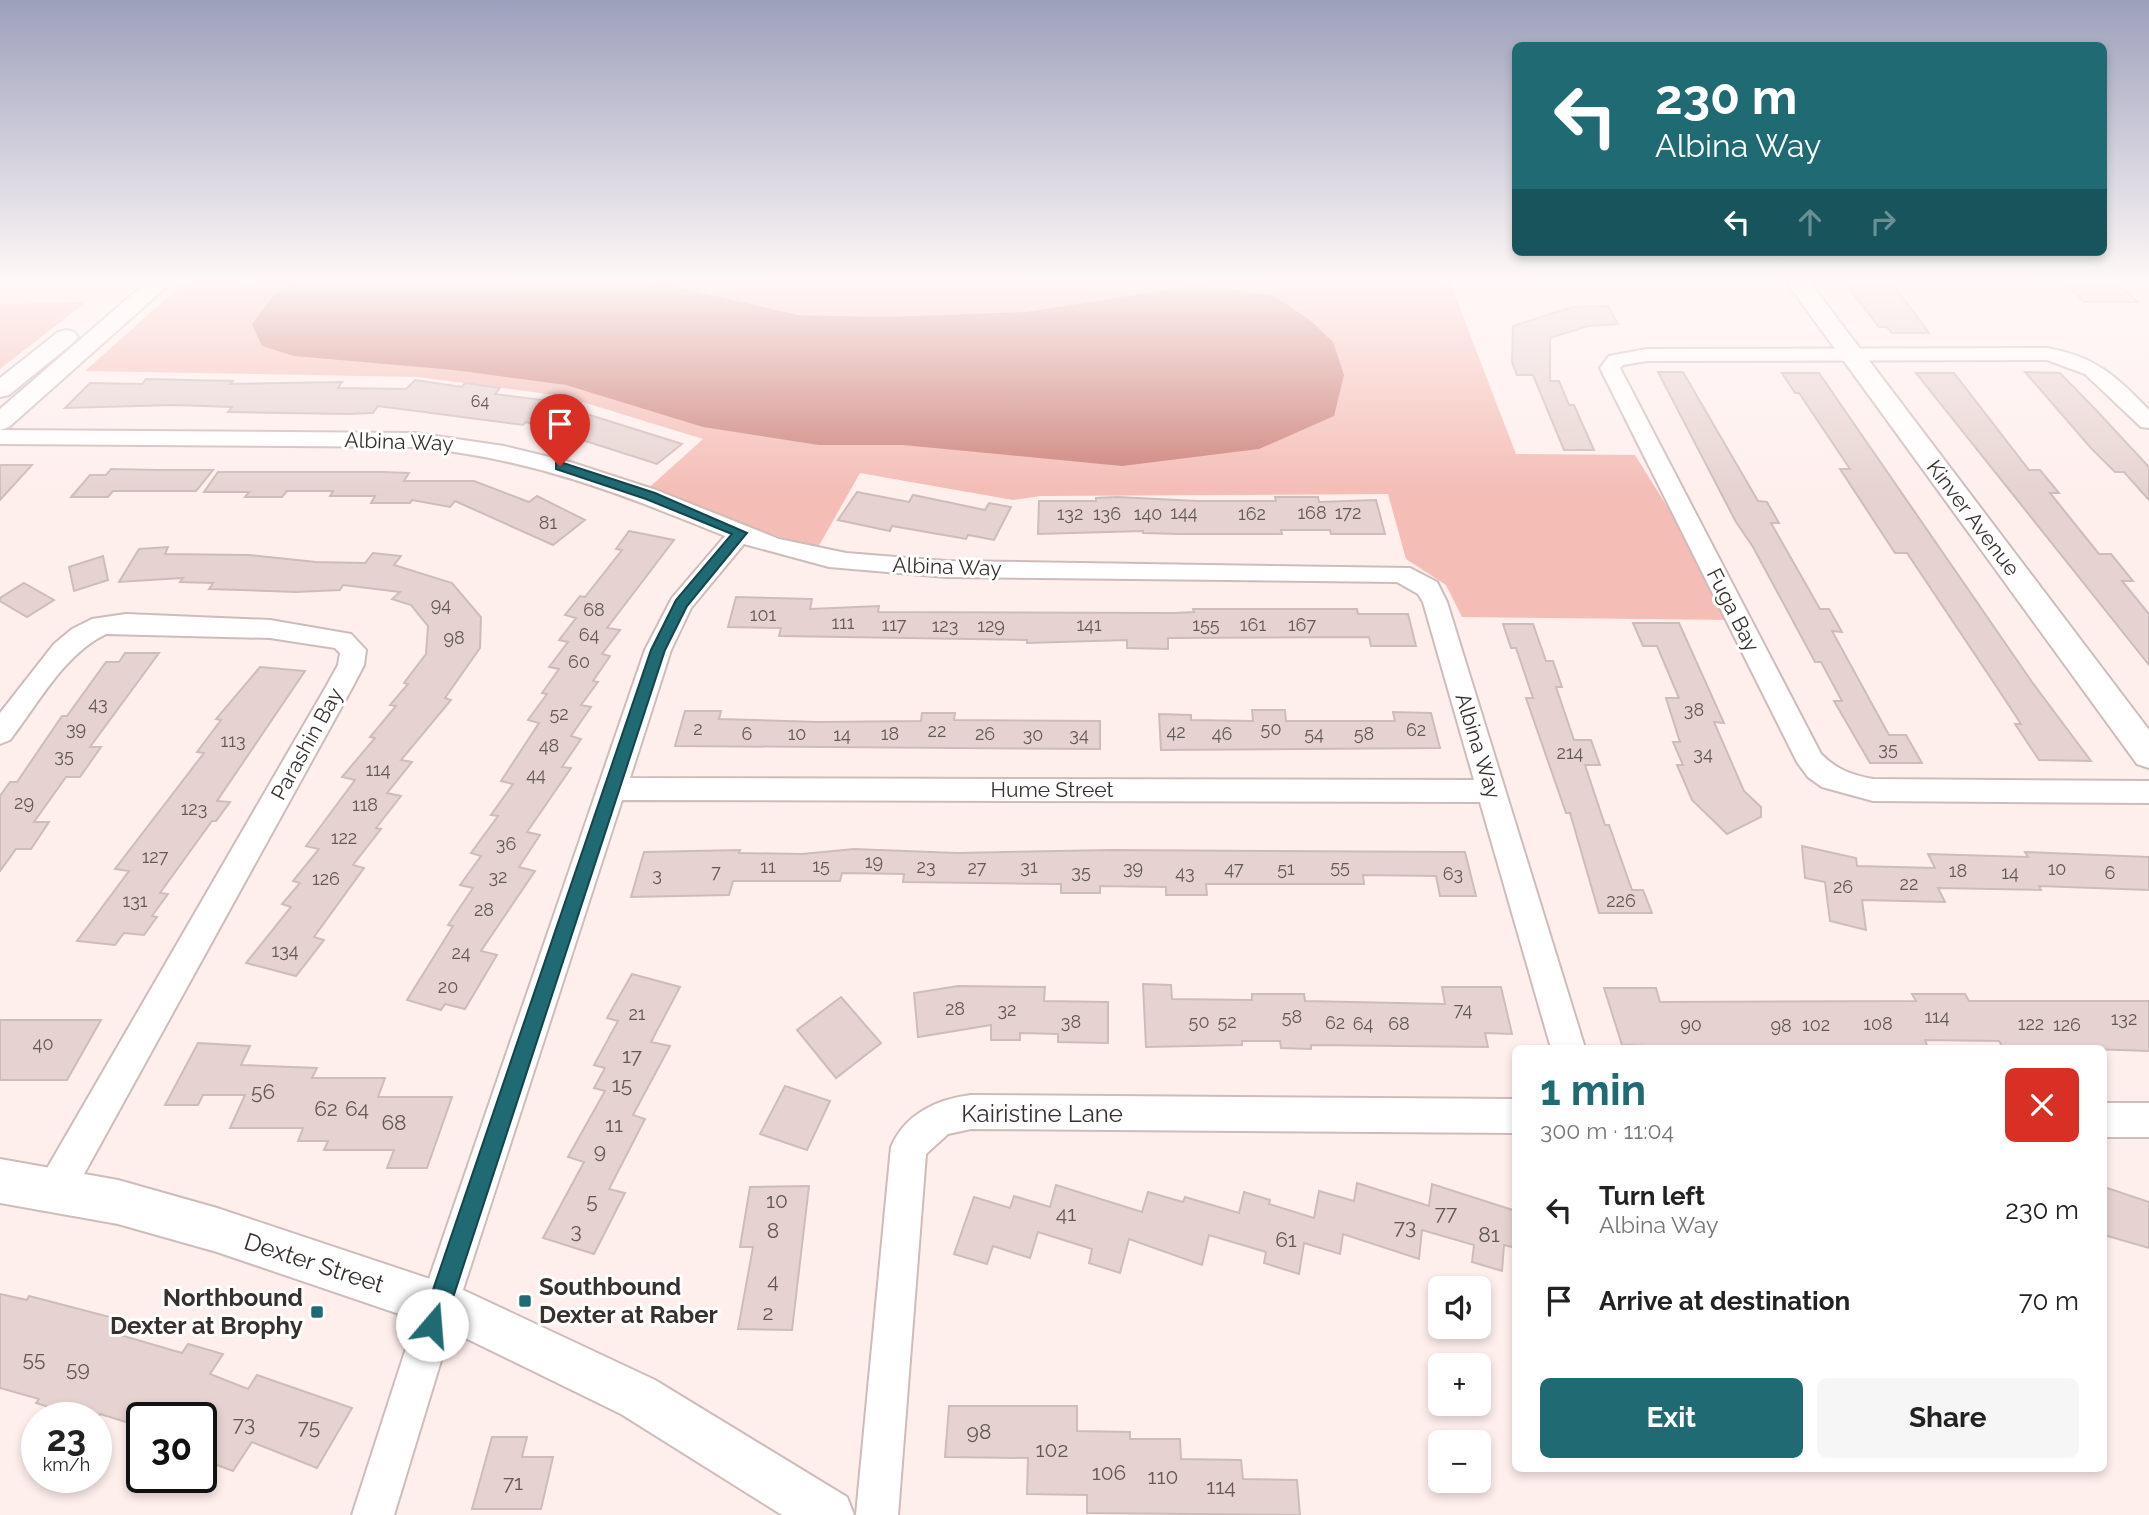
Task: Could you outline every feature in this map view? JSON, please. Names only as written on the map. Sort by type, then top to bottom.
[{"type":"street","points":[[0,390],[47,351]]},
{"type":"street","points":[[0,422],[82,351]]},
{"type":"street","name":"Kinver Avenue","points":[[1849,351],[2149,755]]},
{"type":"street","points":[[1851,354],[2070,357],[2101,373],[2149,422]]},
{"type":"street","name":"Fuga Bay","points":[[1851,354],[1647,355],[1616,360],[1610,368],[1811,762],[1825,778],[1846,786],[1873,790],[2149,792]]},
{"type":"street","name":"Albina Way","points":[[0,437],[415,440],[458,444],[508,452],[587,473],[740,533],[813,556],[946,569],[1401,574],[1428,588],[1435,602],[1568,1045]]},
{"type":"street","points":[[373,1515],[439,1305],[658,650],[681,604],[740,533]]},
{"type":"street","name":"Parashin Bay","points":[[0,733],[64,651],[80,635],[100,625],[125,623],[270,629],[342,640],[353,650],[351,665],[339,688],[55,1190]]},
{"type":"street","name":"Hume Street","points":[[612,789],[1491,791]]},
{"type":"street","name":"Kairistine Lane","points":[[877,1515],[909,1147],[920,1133],[944,1115],[985,1112],[1512,1116]]},
{"type":"street","points":[[2107,1120],[2149,1120]]},
{"type":"street","name":"Dexter Street","points":[[0,1181],[118,1202],[217,1230],[463,1313],[638,1396],[829,1515]]},
{"type":"shaded area","points":[[0,351],[23,351],[0,369]]},
{"type":"shaded area","points":[[108,351],[1476,351],[1516,454],[1635,455],[1738,620],[1462,617],[1446,585],[1406,559],[1388,494],[1041,496],[1013,500],[860,473],[817,549],[643,493],[703,439],[563,396],[418,377],[85,371]]},
{"type":"shaded area","points":[[277,351],[1336,351],[1344,375],[1334,416],[1259,449],[1122,466],[903,445],[819,445],[703,427],[566,385],[454,370],[294,356]]},
{"type":"building","points":[[1512,351],[1550,351],[1550,381],[1559,381],[1569,405],[1574,405],[1594,450],[1564,450],[1533,375],[1517,375],[1512,362]]},
{"type":"building","points":[[1658,372],[1683,372],[1758,501],[1767,502],[1779,523],[1771,523],[1820,609],[1829,609],[1842,632],[1832,631],[1889,735],[1906,735],[1922,763],[1870,763],[1834,701],[1842,701],[1821,662],[1815,662],[1753,547],[1736,522]]},
{"type":"building","points":[[2025,372],[2060,373],[2096,410],[2149,467],[2149,500],[2124,472],[2115,472],[2090,447]]},
{"type":"building","points":[[1782,373],[1819,373],[2032,682],[2091,761],[2039,760],[2015,724],[2021,724],[1907,553],[1895,553],[1840,469],[1850,469],[1799,393],[1795,393]]},
{"type":"building","points":[[1916,373],[1954,373],[2029,470],[2040,470],[2059,493],[2050,493],[2099,554],[2111,554],[2133,581],[2122,581],[2149,614],[2149,665]]},
{"type":"building","points":[[146,379],[233,381],[230,384],[342,382],[338,388],[406,389],[415,380],[462,387],[465,383],[500,388],[495,394],[542,400],[682,444],[657,464],[526,422],[523,425],[378,406],[373,413],[347,414],[228,412],[232,407],[175,405],[65,408],[90,383],[142,384]]},
{"type":"building","points":[[0,465],[32,465],[0,500]]},
{"type":"building","points":[[111,469],[213,470],[196,491],[113,491],[108,497],[71,497],[90,475],[106,475]]},
{"type":"building","points":[[218,472],[383,472],[409,473],[404,481],[474,481],[529,502],[537,496],[585,520],[553,545],[455,501],[450,507],[412,500],[410,503],[371,503],[375,496],[330,496],[333,491],[287,491],[282,497],[245,497],[249,492],[204,492]]},
{"type":"building","points":[[857,492],[909,502],[913,495],[985,510],[989,503],[1011,507],[994,540],[968,535],[966,539],[892,526],[890,531],[838,520]]},
{"type":"building","points":[[1275,497],[1318,497],[1319,502],[1376,500],[1385,534],[1281,530],[1282,534],[1179,534],[1143,531],[1038,534],[1039,501],[1096,501],[1096,498],[1197,501],[1276,501]]},
{"type":"building","points":[[629,531],[674,540],[607,628],[620,630],[602,654],[610,656],[593,681],[598,682],[581,705],[591,707],[571,736],[581,739],[562,767],[571,768],[527,832],[540,835],[519,867],[535,871],[481,951],[497,955],[465,1009],[445,1004],[441,1010],[407,1000],[453,926],[448,925],[473,888],[460,885],[481,856],[471,853],[498,816],[491,815],[513,784],[501,781],[539,723],[528,720],[547,694],[542,693],[559,669],[549,667],[568,642],[559,640],[576,618],[565,615],[580,596],[585,597],[622,550],[616,549]]},
{"type":"building","points":[[168,547],[165,554],[249,555],[316,562],[365,563],[373,553],[401,556],[394,565],[452,583],[481,617],[480,648],[445,698],[451,700],[401,760],[412,762],[387,793],[401,796],[376,828],[381,829],[353,865],[364,868],[314,937],[324,940],[296,976],[246,963],[291,907],[282,904],[300,883],[293,881],[319,849],[306,846],[355,780],[342,777],[375,738],[370,737],[396,706],[390,705],[408,684],[404,683],[426,654],[428,626],[411,605],[392,599],[400,592],[343,585],[340,590],[296,592],[209,589],[213,583],[180,582],[183,578],[119,582],[139,549]]},
{"type":"building","points":[[103,556],[108,580],[74,591],[69,567]]},
{"type":"building","points":[[24,583],[54,600],[27,617],[0,601],[0,598]]},
{"type":"building","points":[[736,597],[812,599],[810,609],[879,606],[878,612],[1174,613],[1194,612],[1193,609],[1357,609],[1358,614],[1408,614],[1416,646],[1371,646],[1369,637],[1168,638],[1168,649],[1127,648],[1127,640],[1027,643],[1027,640],[779,636],[781,628],[728,627]]},
{"type":"building","points":[[1633,623],[1679,623],[1724,723],[1714,722],[1744,791],[1761,807],[1761,817],[1727,834],[1692,800],[1677,765],[1683,765],[1673,742],[1680,742],[1666,698],[1679,698],[1657,646],[1643,646]]},
{"type":"building","points":[[1503,624],[1533,624],[1546,661],[1553,661],[1562,687],[1556,687],[1574,740],[1591,740],[1600,765],[1585,765],[1605,825],[1609,825],[1632,890],[1643,890],[1652,913],[1599,913],[1570,813],[1566,813],[1526,698],[1533,698],[1516,648],[1511,648]]},
{"type":"building","points":[[125,653],[159,653],[90,747],[101,747],[80,777],[66,777],[34,822],[49,822],[31,849],[16,849],[0,871],[0,796],[10,782],[17,782],[62,716],[67,716],[106,662],[119,662]]},
{"type":"building","points":[[260,667],[305,671],[217,801],[230,802],[216,821],[212,821],[160,893],[168,894],[152,916],[157,917],[144,935],[124,933],[115,945],[77,941],[129,871],[115,869],[204,753],[197,752],[221,720],[216,719]]},
{"type":"building","points":[[1252,710],[1285,710],[1286,721],[1395,721],[1393,712],[1431,713],[1440,748],[1161,750],[1159,714],[1191,715],[1191,720],[1253,721]]},
{"type":"building","points":[[685,711],[721,711],[719,719],[818,722],[921,721],[922,713],[955,713],[954,720],[1100,721],[1100,749],[675,746]]},
{"type":"building","points":[[1802,846],[1856,858],[1857,866],[1935,868],[1928,854],[2028,857],[2025,852],[2149,857],[2149,890],[2039,886],[2041,890],[1938,888],[1945,902],[1862,900],[1866,930],[1830,921],[1825,882],[1805,878]]},
{"type":"building","points":[[854,849],[957,853],[1111,850],[1465,852],[1476,896],[1440,896],[1436,876],[1363,875],[1364,884],[1206,884],[1207,895],[1166,895],[1166,887],[1100,886],[1100,893],[1061,893],[1061,884],[903,882],[904,874],[842,873],[840,881],[733,881],[729,895],[631,897],[644,852],[740,850],[739,853],[802,854]]},
{"type":"building","points":[[632,974],[680,987],[651,1042],[670,1046],[633,1115],[645,1119],[609,1189],[625,1193],[594,1254],[543,1238],[584,1162],[568,1157],[605,1091],[594,1088],[605,1068],[594,1065],[618,1021],[607,1018]]},
{"type":"building","points":[[1143,984],[1171,985],[1172,999],[1252,1000],[1252,994],[1304,994],[1305,1001],[1445,1004],[1442,987],[1501,987],[1512,1034],[1485,1033],[1488,1047],[1311,1045],[1311,1049],[1281,1048],[1280,1041],[1242,1041],[1242,1045],[1146,1047]]},
{"type":"building","points":[[958,986],[1045,987],[1044,1001],[1108,1002],[1108,1043],[1058,1042],[1058,1034],[1020,1033],[1020,1040],[991,1040],[991,1025],[918,1037],[914,993]]},
{"type":"building","points":[[1604,988],[1656,988],[1660,1002],[1916,1001],[1912,994],[1965,994],[1969,1001],[2149,1001],[2149,1051],[2107,1050],[2107,1045],[2001,1045],[1999,1041],[1925,1040],[1927,1045],[1622,1045]]},
{"type":"building","points":[[841,997],[881,1043],[836,1078],[797,1030]]},
{"type":"building","points":[[0,1020],[101,1020],[67,1080],[0,1080]]},
{"type":"building","points":[[198,1043],[250,1046],[241,1065],[317,1068],[312,1078],[385,1078],[378,1097],[452,1097],[427,1168],[387,1168],[394,1150],[324,1150],[328,1141],[298,1141],[303,1128],[230,1128],[245,1095],[203,1095],[198,1105],[165,1105]]},
{"type":"building","points":[[785,1086],[830,1101],[807,1150],[760,1134]]},
{"type":"building","points":[[1357,1183],[1429,1206],[1432,1184],[1512,1210],[1512,1247],[1504,1245],[1502,1271],[1472,1262],[1474,1245],[1422,1230],[1419,1259],[1343,1234],[1340,1254],[1304,1243],[1299,1274],[1264,1263],[1266,1252],[1209,1235],[1202,1265],[1129,1239],[1120,1273],[1089,1263],[1092,1249],[1038,1232],[1030,1258],[993,1246],[987,1264],[954,1254],[974,1197],[1010,1208],[1014,1196],[1050,1207],[1056,1185],[1142,1212],[1148,1192],[1183,1202],[1185,1197],[1239,1213],[1244,1192],[1270,1200],[1269,1204],[1314,1218],[1319,1191],[1354,1201]]},
{"type":"building","points":[[809,1186],[792,1330],[738,1329],[753,1247],[740,1247],[750,1187]]},
{"type":"building","points":[[2107,1188],[2149,1202],[2149,1248],[2107,1236]]},
{"type":"building","points":[[0,1294],[27,1300],[29,1296],[129,1322],[120,1335],[182,1353],[188,1344],[223,1354],[210,1374],[248,1389],[257,1375],[352,1408],[317,1468],[252,1442],[233,1471],[217,1465],[217,1402],[126,1402],[126,1422],[112,1418],[112,1402],[37,1402],[39,1399],[0,1388]]},
{"type":"building","points":[[949,1406],[1077,1406],[1077,1431],[1130,1432],[1130,1439],[1180,1439],[1181,1459],[1241,1460],[1243,1479],[1297,1480],[1300,1515],[1087,1513],[1087,1495],[1027,1494],[1028,1458],[945,1457]]},
{"type":"building","points":[[492,1437],[527,1437],[522,1457],[553,1457],[541,1509],[472,1509]]},
{"type":"place","name":"Southbound Dexter at Raber","points":[[525,1301]]},
{"type":"place","name":"Northbound Dexter at Brophy","points":[[317,1312]]},
{"type":"route","points":[[432,1325],[658,650],[681,604],[740,533],[650,496],[560,466]]}]
